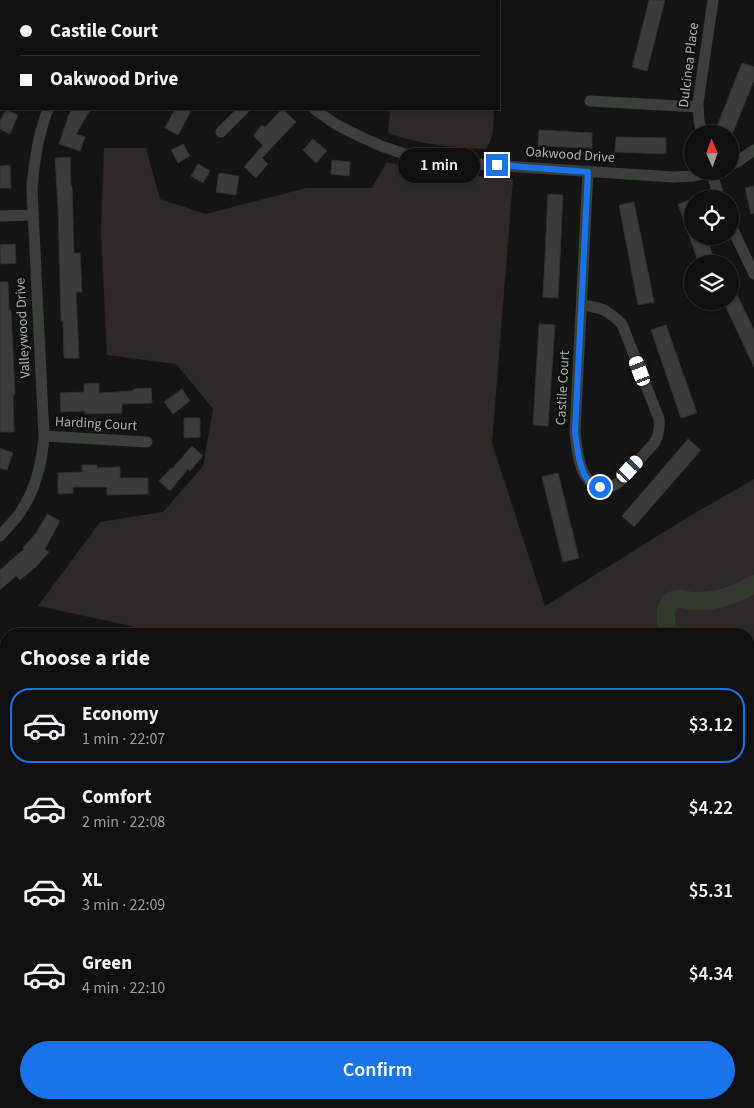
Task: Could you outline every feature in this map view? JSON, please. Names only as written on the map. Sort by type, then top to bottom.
[{"type":"street","name":"Dulcinea Place","points":[[700,125],[698,107],[713,0]]},
{"type":"street","points":[[590,101],[698,107]]},
{"type":"street","name":"Valleywood Drive","points":[[0,536],[16,518],[34,486],[43,450],[44,436],[32,189],[37,142],[48,110]]},
{"type":"street","points":[[221,132],[243,110]]},
{"type":"street","name":"Oakwood Drive","points":[[316,110],[358,136],[381,146],[405,154],[434,160],[588,172],[684,176]]},
{"type":"street","points":[[739,161],[754,150]]},
{"type":"street","name":"Castile Court","points":[[582,305],[601,308],[622,324],[659,419],[659,435],[655,442],[618,483],[608,487],[600,487],[587,480],[577,449],[575,432],[588,172]]},
{"type":"street","points":[[0,216],[32,215]]},
{"type":"street","points":[[739,243],[754,274]]},
{"type":"street","name":"Harding Court","points":[[44,436],[147,442]]},
{"type":"shaded area","points":[[370,110],[494,110],[492,136],[485,149],[424,143],[388,133],[390,112]]},
{"type":"shaded area","points":[[104,148],[146,148],[160,199],[206,214],[306,188],[372,188],[387,162],[424,171],[513,179],[492,443],[545,606],[688,517],[754,479],[754,628],[140,628],[38,606],[100,522],[163,512],[203,466],[213,409],[176,364],[107,355],[101,232]]},
{"type":"building","points":[[649,0],[665,0],[647,71],[632,67]]},
{"type":"building","points":[[742,63],[754,67],[754,80],[736,125],[718,125]]},
{"type":"building","points":[[6,110],[18,115],[10,134],[0,129],[0,121]]},
{"type":"building","points":[[71,110],[90,110],[76,134],[85,137],[80,151],[59,144]]},
{"type":"building","points":[[174,110],[191,110],[178,135],[165,128]]},
{"type":"building","points":[[281,110],[296,122],[262,158],[268,164],[256,178],[244,167],[263,145],[253,136],[262,125],[265,127]]},
{"type":"building","points":[[539,130],[592,133],[592,148],[538,146]]},
{"type":"building","points":[[616,137],[666,138],[666,154],[615,152]]},
{"type":"building","points":[[313,139],[327,151],[316,163],[303,150]]},
{"type":"building","points":[[183,144],[190,156],[178,163],[171,150]]},
{"type":"building","points":[[70,157],[74,253],[80,253],[82,292],[76,292],[79,358],[64,358],[63,321],[61,321],[55,158]]},
{"type":"building","points":[[332,160],[350,162],[349,176],[331,174]]},
{"type":"building","points":[[198,164],[210,171],[203,183],[191,176]]},
{"type":"building","points":[[10,165],[11,188],[0,188],[0,166]]},
{"type":"building","points":[[219,173],[239,176],[236,195],[216,192]]},
{"type":"building","points":[[754,186],[754,213],[751,214],[745,188]]},
{"type":"building","points":[[548,194],[563,195],[558,298],[543,297]]},
{"type":"building","points":[[634,202],[654,302],[638,305],[619,205]]},
{"type":"building","points":[[684,202],[684,221],[678,204]]},
{"type":"building","points":[[15,244],[16,263],[1,264],[0,245]]},
{"type":"building","points":[[692,245],[709,245],[713,255],[696,255]]},
{"type":"building","points":[[0,282],[8,282],[9,310],[11,310],[15,394],[13,394],[14,432],[0,432]]},
{"type":"building","points":[[739,299],[754,330],[754,367],[727,310],[739,310]]},
{"type":"building","points":[[539,324],[555,325],[548,426],[533,425]]},
{"type":"building","points":[[666,325],[697,413],[681,418],[651,330]]},
{"type":"building","points":[[99,383],[99,393],[151,388],[152,403],[122,404],[122,413],[85,414],[85,411],[61,412],[60,393],[84,392],[84,384]]},
{"type":"building","points":[[182,389],[190,401],[173,414],[164,402]]},
{"type":"building","points":[[184,418],[200,418],[200,437],[184,438]]},
{"type":"building","points":[[688,439],[701,450],[634,527],[622,516]]},
{"type":"building","points":[[192,446],[203,456],[190,471],[188,469],[170,491],[159,481]]},
{"type":"building","points":[[0,448],[13,453],[7,470],[0,468]]},
{"type":"building","points":[[82,465],[97,465],[97,468],[120,467],[120,478],[148,478],[148,494],[107,495],[107,487],[73,487],[73,493],[58,494],[58,473],[82,472]]},
{"type":"building","points":[[558,473],[579,558],[563,562],[542,477]]},
{"type":"building","points":[[47,514],[60,521],[45,549],[49,552],[37,566],[20,580],[16,576],[0,590],[0,570],[24,549]]},
{"type":"waterway","points":[[667,628],[666,610],[669,603],[674,599],[695,601],[718,599],[754,584]]},
{"type":"route","points":[[497,165],[588,172],[575,432],[577,449],[587,480],[600,487]]}]
